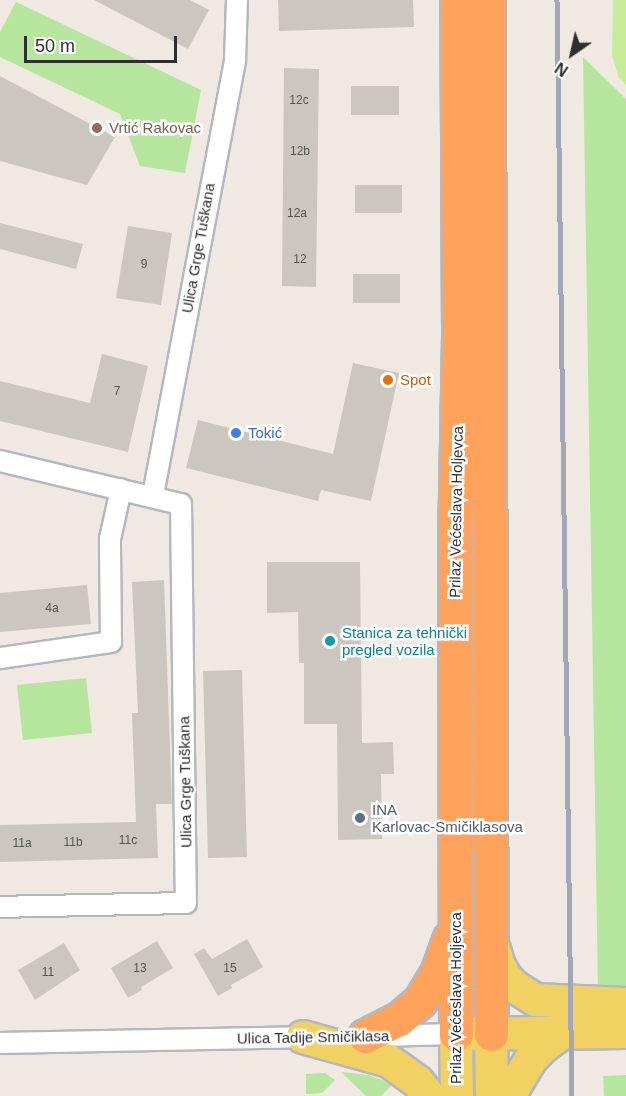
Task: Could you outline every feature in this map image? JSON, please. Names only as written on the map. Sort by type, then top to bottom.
[{"type":"highway","name":"Prilaz Većeslava Holjevca","points":[[456,1034],[455,545],[459,329],[457,0]]},
{"type":"highway","name":"Prilaz Većeslava Holjevca","points":[[488,0],[491,1034]]},
{"type":"highway","points":[[365,1036],[399,1019],[420,1001],[437,974],[456,919]]},
{"type":"main road","points":[[492,943],[499,966],[506,978],[515,987],[536,1000],[626,1004]]},
{"type":"main road","name":"Ulica Tadije Smičiklasa","points":[[456,1034],[626,1032]]},
{"type":"main road","points":[[509,1096],[531,1059],[562,1033]]},
{"type":"main road","name":"Prilaz Većeslava Holjevca","points":[[456,1034],[457,1096]]},
{"type":"main road","name":"Prilaz Većeslava Holjevca","points":[[491,1034],[492,1096]]},
{"type":"main road","points":[[303,1037],[389,1061],[418,1082],[429,1096]]},
{"type":"street","name":"Ulica Grge Tuškana","points":[[153,495],[235,60],[237,0]]},
{"type":"street","name":"Ulica Grge Tuškana","points":[[0,461],[153,495],[181,504],[186,903],[0,907]]},
{"type":"street","points":[[0,658],[111,642],[110,539],[121,489]]},
{"type":"street","name":"Ulica Tadije Smičiklasa","points":[[0,1043],[456,1034]]},
{"type":"green space","points":[[613,0],[626,0],[626,85],[619,78],[612,56]]},
{"type":"green space","points":[[16,2],[201,90],[185,173],[140,166],[120,114],[0,57],[0,32]]},
{"type":"green space","points":[[583,57],[626,99],[626,989],[598,990]]},
{"type":"green space","points":[[86,678],[92,733],[23,740],[17,685]]},
{"type":"green space","points":[[341,1072],[368,1075],[393,1084],[381,1096],[366,1096]]},
{"type":"green space","points":[[325,1073],[335,1080],[322,1093],[306,1094],[306,1074]]},
{"type":"green space","points":[[626,1075],[626,1096],[604,1096],[603,1076]]},
{"type":"building","points":[[94,0],[190,0],[209,10],[188,49]]},
{"type":"building","points":[[278,0],[413,0],[414,27],[279,31]]},
{"type":"building","points":[[284,68],[319,69],[316,287],[282,286]]},
{"type":"building","points":[[0,76],[115,137],[87,185],[0,161]]},
{"type":"building","points":[[351,86],[399,86],[399,115],[351,115]]},
{"type":"building","points":[[355,185],[402,185],[402,213],[355,213]]},
{"type":"building","points":[[0,223],[83,244],[76,269],[0,249]]},
{"type":"building","points":[[128,226],[172,233],[161,305],[116,298]]},
{"type":"building","points":[[353,274],[400,274],[400,303],[353,303]]},
{"type":"building","points":[[102,354],[148,366],[128,452],[0,421],[0,381],[90,403]]},
{"type":"building","points":[[353,363],[399,373],[371,501],[321,490],[318,501],[186,468],[198,420],[333,454]]},
{"type":"building","name":"Stanica za tehnički pregled vozila","points":[[267,562],[360,562],[362,743],[393,742],[394,774],[381,774],[382,839],[338,840],[337,724],[304,724],[304,663],[299,663],[298,612],[267,613]]},
{"type":"building","points":[[164,580],[172,804],[156,804],[158,858],[0,862],[0,825],[136,822],[132,713],[138,713],[132,582]]},
{"type":"building","points":[[87,585],[91,624],[0,632],[0,593]]},
{"type":"building","points":[[242,670],[247,857],[208,858],[203,671]]},
{"type":"building","points":[[247,939],[263,967],[231,985],[232,988],[218,996],[194,954],[204,948],[212,959]]},
{"type":"building","points":[[157,941],[173,968],[141,987],[142,990],[128,998],[111,968]]},
{"type":"building","points":[[64,943],[80,970],[35,1000],[18,970]]},
{"type":"railway","points":[[557,0],[572,1096]]},
{"type":"place","name":"Vrtić Rakovac","points":[[97,128]]},
{"type":"place","name":"Spot","points":[[388,380]]},
{"type":"place","name":"Tokić","points":[[236,433]]},
{"type":"place","name":"Stanica za tehnički pregled vozila","points":[[330,641]]},
{"type":"place","name":"INA Karlovac-Smičiklasova","points":[[360,818]]}]
